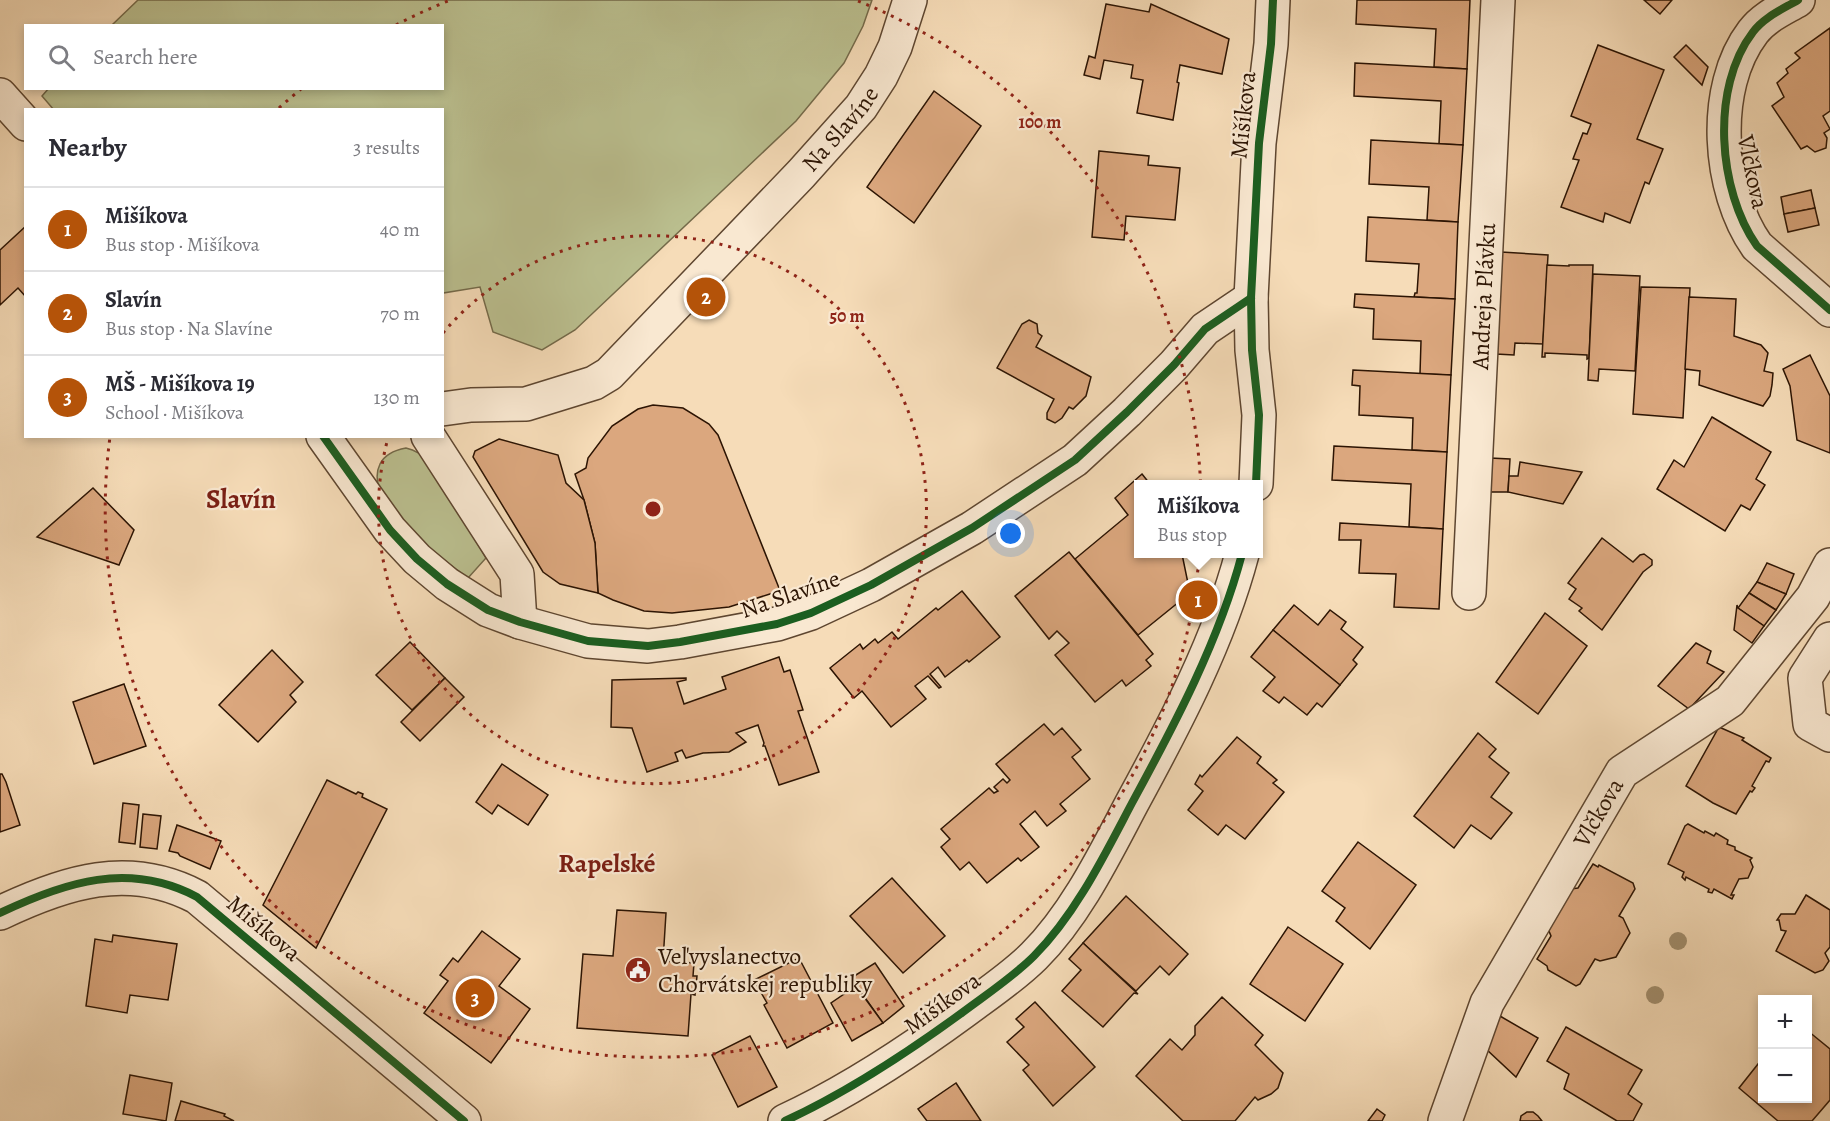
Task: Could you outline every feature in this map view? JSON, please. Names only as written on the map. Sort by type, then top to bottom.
[{"type":"street","name":"Na Slavíne","points":[[444,409],[471,405],[526,404],[594,383],[609,374],[801,174],[861,107],[881,76],[895,47],[910,0]]},
{"type":"street","name":"Mišíkova","points":[[1256,480],[1259,415],[1252,350],[1251,298],[1259,143],[1271,44],[1273,0]]},
{"type":"street","name":"Andreja Plávku","points":[[1469,592],[1498,0]]},
{"type":"street","name":"Vlčkova","points":[[1798,0],[1765,20],[1752,32],[1732,71],[1723,127],[1725,152],[1731,187],[1748,234],[1757,246],[1830,310]]},
{"type":"street","points":[[0,96],[24,122]]},
{"type":"street","name":"Na Slavíne","points":[[324,438],[390,530],[417,559],[447,584],[488,610],[520,622],[588,641],[648,646],[741,632],[811,613],[871,585],[972,528],[1075,460],[1174,365],[1205,329],[1251,298]]},
{"type":"street","points":[[429,438],[517,574],[520,622]]},
{"type":"street","name":"Mišíkova","points":[[785,1121],[899,1058],[1017,972],[1037,953],[1079,897],[1102,860],[1156,758],[1214,634],[1241,558]]},
{"type":"street","name":"Vlčkova","points":[[1445,1121],[1487,1003],[1622,772],[1731,701],[1813,597],[1830,565]]},
{"type":"street","points":[[1830,639],[1805,678],[1810,724],[1830,735]]},
{"type":"street","name":"Mišíkova","points":[[0,913],[33,897],[90,880],[112,877],[153,881],[179,888],[197,897],[464,1121]]},
{"type":"green space","points":[[138,0],[872,0],[863,26],[844,63],[796,121],[575,330],[542,350],[493,332],[480,287],[444,293],[444,108],[52,108],[42,96],[47,90],[444,90],[444,24],[113,24]]},
{"type":"green space","points":[[406,448],[419,453],[430,463],[486,558],[468,578],[407,528],[382,495],[377,479],[380,464],[391,453]]},
{"type":"building","points":[[1357,0],[1470,0],[1467,69],[1434,67],[1436,29],[1356,24]]},
{"type":"building","points":[[1644,0],[1672,0],[1660,14]]},
{"type":"building","points":[[1106,4],[1149,12],[1151,4],[1229,39],[1222,74],[1180,65],[1173,120],[1137,113],[1143,80],[1131,78],[1133,65],[1104,60],[1100,79],[1084,75],[1089,56],[1095,58]]},
{"type":"building","points":[[1830,28],[1830,111],[1823,116],[1830,129],[1824,133],[1827,138],[1826,148],[1815,152],[1807,146],[1801,149],[1772,106],[1784,97],[1777,83],[1788,73],[1786,69],[1800,58],[1795,53]]},
{"type":"building","points":[[1598,45],[1664,70],[1637,139],[1663,149],[1649,184],[1645,182],[1630,223],[1605,213],[1603,222],[1561,207],[1579,160],[1573,159],[1583,133],[1587,134],[1591,124],[1571,116]]},
{"type":"building","points":[[1686,45],[1708,67],[1702,85],[1674,57]]},
{"type":"building","points":[[1355,63],[1467,69],[1463,145],[1439,144],[1441,101],[1354,96]]},
{"type":"building","points":[[934,91],[981,126],[914,223],[867,187]]},
{"type":"building","points":[[1371,140],[1463,145],[1458,222],[1427,220],[1429,187],[1369,184]]},
{"type":"building","points":[[1099,151],[1149,156],[1148,165],[1180,168],[1175,220],[1126,216],[1124,240],[1092,237]]},
{"type":"building","points":[[1811,190],[1815,208],[1784,214],[1781,197]]},
{"type":"building","points":[[1815,208],[1819,225],[1788,232],[1784,214]]},
{"type":"building","points":[[1368,217],[1458,222],[1455,299],[1414,297],[1417,293],[1419,264],[1366,261]]},
{"type":"building","points":[[24,228],[24,295],[18,288],[0,305],[0,250]]},
{"type":"building","points":[[1501,252],[1548,255],[1543,344],[1515,343],[1514,355],[1496,354]]},
{"type":"building","points":[[1547,265],[1593,265],[1589,358],[1587,359],[1587,355],[1545,353],[1545,357],[1542,357]]},
{"type":"building","points":[[1593,274],[1640,276],[1635,371],[1599,369],[1598,381],[1588,380]]},
{"type":"building","points":[[1641,287],[1690,288],[1683,418],[1633,414]]},
{"type":"building","points":[[1355,294],[1455,299],[1451,375],[1420,374],[1421,341],[1373,339],[1374,309],[1354,307]]},
{"type":"building","points":[[1689,297],[1736,299],[1734,336],[1761,345],[1768,353],[1764,371],[1773,373],[1772,385],[1770,396],[1763,406],[1699,385],[1700,371],[1685,369]]},
{"type":"building","points":[[1029,320],[1037,324],[1038,333],[1042,336],[1036,347],[1091,377],[1086,396],[1073,409],[1069,407],[1062,418],[1055,423],[1047,419],[1047,413],[1054,399],[997,368],[1022,324]]},
{"type":"building","points":[[1810,355],[1830,396],[1830,453],[1797,440],[1790,386],[1783,369]]},
{"type":"building","points":[[1353,370],[1451,375],[1447,452],[1412,450],[1413,418],[1359,415],[1360,386],[1352,385]]},
{"type":"building","points":[[653,405],[683,408],[709,424],[718,435],[779,588],[773,593],[729,607],[672,613],[644,611],[598,593],[595,543],[575,474],[586,468],[588,458],[612,426],[638,409]]},
{"type":"building","points":[[1712,417],[1771,452],[1756,479],[1765,485],[1750,510],[1741,505],[1725,531],[1657,489],[1674,460],[1684,467]]},
{"type":"building","points":[[499,439],[558,455],[566,483],[584,500],[595,543],[598,593],[560,584],[543,572],[473,457],[475,451]]},
{"type":"building","points":[[1334,446],[1447,452],[1443,529],[1409,527],[1411,484],[1332,480]]},
{"type":"building","points":[[1490,458],[1510,459],[1508,492],[1489,492]]},
{"type":"building","points":[[1520,462],[1582,472],[1563,504],[1508,492],[1509,476],[1518,476]]},
{"type":"building","points":[[1142,474],[1147,480],[1135,480]]},
{"type":"building","points":[[1134,481],[1134,558],[1183,558],[1190,593],[1138,635],[1075,559],[1128,515],[1115,498]]},
{"type":"building","points":[[93,488],[134,530],[119,565],[37,537]]},
{"type":"building","points":[[1340,523],[1443,529],[1439,609],[1394,607],[1396,574],[1359,573],[1361,540],[1339,540]]},
{"type":"building","points":[[1602,538],[1633,562],[1644,554],[1652,560],[1652,565],[1643,572],[1602,630],[1579,611],[1582,608],[1569,599],[1576,589],[1568,583]]},
{"type":"building","points":[[1069,552],[1153,654],[1146,660],[1151,666],[1126,686],[1122,680],[1095,702],[1055,655],[1069,643],[1057,631],[1049,639],[1015,596]]},
{"type":"building","points":[[1767,563],[1794,574],[1786,594],[1757,582]]},
{"type":"building","points":[[1757,582],[1786,594],[1776,610],[1749,593]]},
{"type":"building","points":[[962,591],[1000,637],[969,662],[967,660],[945,677],[938,667],[930,674],[941,687],[939,688],[928,676],[915,686],[926,699],[891,727],[862,691],[854,698],[830,668],[860,644],[863,649],[875,639],[878,643],[892,632],[898,639],[936,608],[938,610]]},
{"type":"building","points":[[1749,593],[1776,610],[1764,626],[1738,608]]},
{"type":"building","points":[[1294,605],[1318,625],[1330,610],[1346,622],[1341,629],[1363,647],[1353,660],[1357,664],[1340,685],[1273,630]]},
{"type":"building","points":[[1737,605],[1764,626],[1752,643],[1734,630]]},
{"type":"building","points":[[1545,613],[1587,646],[1538,714],[1496,682]]},
{"type":"building","points":[[1273,630],[1340,685],[1322,707],[1317,703],[1307,715],[1284,697],[1279,703],[1263,691],[1275,677],[1251,657]]},
{"type":"building","points":[[410,642],[445,678],[412,710],[376,675]]},
{"type":"building","points":[[1696,643],[1711,651],[1707,663],[1724,672],[1689,709],[1658,686]]},
{"type":"building","points":[[272,650],[303,682],[290,695],[296,702],[258,742],[219,705]]},
{"type":"building","points":[[779,657],[784,672],[790,670],[803,710],[798,711],[819,772],[779,785],[765,746],[763,746],[758,725],[736,733],[746,742],[729,752],[703,753],[686,758],[682,750],[675,753],[678,761],[647,772],[632,728],[611,727],[612,680],[686,678],[686,680],[677,682],[684,704],[726,689],[722,677]]},
{"type":"building","points":[[445,678],[464,697],[420,741],[401,722]]},
{"type":"building","points":[[124,684],[146,746],[94,764],[73,702]]},
{"type":"building","points":[[1044,724],[1054,735],[1062,728],[1081,750],[1072,757],[1090,779],[1060,804],[1066,811],[1047,826],[1035,811],[1020,824],[1039,847],[1021,861],[1018,858],[987,883],[969,862],[960,870],[941,847],[950,839],[941,829],[989,788],[994,793],[998,791],[994,787],[1003,779],[1007,783],[1010,780],[996,764]]},
{"type":"building","points":[[1719,727],[1744,738],[1742,740],[1771,758],[1769,762],[1766,761],[1752,786],[1755,788],[1752,792],[1750,791],[1736,814],[1686,786]]},
{"type":"building","points":[[1478,733],[1496,749],[1489,757],[1509,773],[1491,797],[1512,813],[1491,839],[1471,825],[1454,848],[1414,816]]},
{"type":"building","points":[[1237,737],[1261,757],[1257,763],[1277,780],[1273,783],[1284,792],[1245,839],[1226,825],[1218,835],[1188,810],[1203,791],[1195,784],[1200,775],[1202,777]]},
{"type":"building","points":[[502,764],[548,795],[528,825],[498,805],[492,814],[476,802]]},
{"type":"building","points":[[0,774],[6,782],[20,825],[0,832]]},
{"type":"building","points":[[327,780],[356,794],[358,792],[363,794],[362,797],[387,809],[316,948],[263,905]]},
{"type":"building","points":[[123,803],[139,805],[135,844],[119,842]]},
{"type":"building","points":[[143,814],[161,816],[157,849],[140,847]]},
{"type":"building","points":[[1688,824],[1704,833],[1705,831],[1714,836],[1716,833],[1728,840],[1727,844],[1735,847],[1735,850],[1752,858],[1750,860],[1753,867],[1748,878],[1739,879],[1731,895],[1734,895],[1732,899],[1714,889],[1712,893],[1708,892],[1709,889],[1686,877],[1685,880],[1682,877],[1684,872],[1668,864]]},
{"type":"building","points":[[177,825],[221,841],[210,869],[169,851]]},
{"type":"building","points":[[1358,842],[1416,885],[1370,949],[1336,921],[1345,908],[1322,891]]},
{"type":"building","points":[[1593,864],[1633,883],[1635,889],[1619,916],[1623,918],[1630,933],[1616,957],[1600,961],[1595,959],[1580,984],[1576,986],[1548,970],[1547,966],[1537,959],[1551,936],[1544,919],[1562,890],[1578,888]]},
{"type":"building","points":[[892,878],[945,936],[903,973],[850,916]]},
{"type":"building","points":[[1806,895],[1830,910],[1830,947],[1825,953],[1829,961],[1823,970],[1815,973],[1776,951],[1786,931],[1781,930],[1779,920],[1777,920],[1781,914],[1795,914]]},
{"type":"building","points":[[1126,896],[1188,954],[1169,975],[1160,966],[1136,991],[1083,943]]},
{"type":"building","name":"Veľvyslanectvo Chorvátskej republiky","points":[[617,910],[666,913],[663,961],[694,963],[693,976],[697,976],[695,995],[691,994],[688,1036],[577,1028],[583,954],[613,956]]},
{"type":"building","points":[[1288,927],[1343,964],[1305,1021],[1250,984]]},
{"type":"building","points":[[482,931],[520,959],[499,986],[530,1009],[491,1063],[424,1013],[448,981],[440,975],[453,958],[458,962]]},
{"type":"building","points":[[113,935],[177,944],[168,1000],[130,995],[127,1013],[86,1006],[95,939],[112,942]]},
{"type":"building","points":[[1083,943],[1138,994],[1134,993],[1103,1027],[1062,991],[1081,970],[1069,959]]},
{"type":"building","points":[[799,958],[833,1023],[787,1048],[764,1005],[767,1003],[754,980]]},
{"type":"building","points":[[875,963],[904,1006],[883,1023],[851,978]]},
{"type":"building","points":[[856,986],[883,1023],[852,1041],[831,1003]]},
{"type":"building","points":[[1222,997],[1263,1035],[1255,1045],[1283,1073],[1278,1088],[1258,1100],[1255,1097],[1235,1121],[1183,1121],[1136,1076],[1170,1039],[1182,1050],[1195,1035],[1195,1026]]},
{"type":"building","points":[[1035,1002],[1095,1067],[1053,1106],[1023,1070],[1029,1065],[1007,1042],[1024,1027],[1016,1019]]},
{"type":"building","points":[[1500,1016],[1538,1038],[1516,1077],[1485,1048]]},
{"type":"building","points":[[1566,1027],[1642,1070],[1628,1094],[1642,1104],[1633,1121],[1617,1121],[1564,1089],[1569,1074],[1547,1061]]},
{"type":"building","points":[[1812,1034],[1830,1049],[1830,1100],[1812,1121],[1778,1121],[1739,1088],[1758,1064],[1758,1103],[1812,1103]]},
{"type":"building","points":[[750,1036],[777,1087],[738,1107],[712,1055]]},
{"type":"building","points":[[130,1075],[172,1083],[166,1121],[123,1114]]},
{"type":"building","points":[[956,1083],[981,1121],[927,1121],[918,1109]]},
{"type":"building","points":[[181,1101],[225,1114],[224,1116],[234,1121],[175,1121]]},
{"type":"building","points":[[1377,1109],[1385,1115],[1382,1121],[1368,1121]]},
{"type":"building","points":[[1527,1112],[1533,1112],[1542,1121],[1520,1121],[1521,1116]]},
{"type":"cycle path","points":[[1256,480],[1259,415],[1252,350],[1251,298],[1259,143],[1271,44],[1273,0]]},
{"type":"cycle path","points":[[1798,0],[1757,27],[1739,55],[1730,81],[1725,110],[1724,139],[1727,169],[1744,223],[1757,246],[1830,310]]},
{"type":"cycle path","points":[[324,438],[390,530],[417,559],[447,584],[488,610],[520,622],[588,641],[648,646],[680,642],[777,624],[811,613],[871,585],[972,528],[1075,460],[1174,365],[1205,329],[1251,298]]},
{"type":"cycle path","points":[[785,1121],[877,1071],[963,1012],[1026,964],[1063,922],[1100,863],[1180,712],[1221,618],[1241,558]]},
{"type":"cycle path","points":[[0,913],[49,892],[97,880],[122,878],[147,880],[172,886],[197,897],[464,1121]]},
{"type":"place","name":"Slavín","points":[[706,297]]},
{"type":"place","name":"Mišíkova","points":[[1198,600]]},
{"type":"place","name":"Veľvyslanectvo Chorvátskej republiky","points":[[638,970]]},
{"type":"place","name":"MŠ - Mišíkova 19","points":[[475,998]]},
{"type":"district","name":"Slavín","points":[[241,499]]},
{"type":"district","name":"Rapelské","points":[[607,863]]}]
